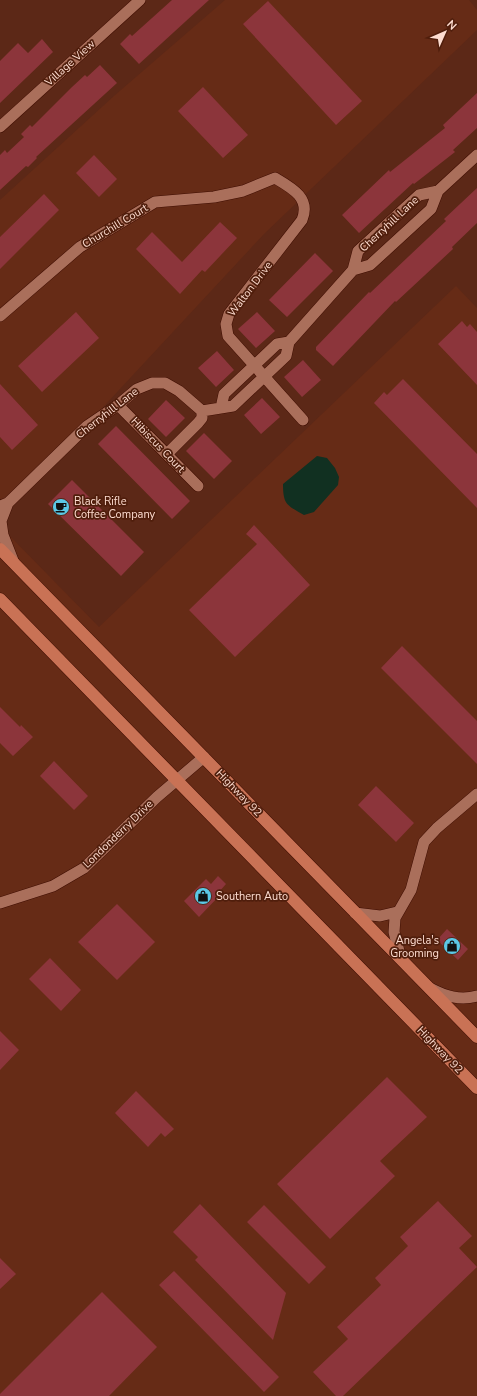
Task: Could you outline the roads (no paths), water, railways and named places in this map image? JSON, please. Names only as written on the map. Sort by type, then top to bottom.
[{"type":"main road","name":"Highway 92","points":[[0,549],[477,1037]]},
{"type":"main road","name":"Highway 92","points":[[0,600],[477,1088]]},
{"type":"main road","points":[[454,1064],[477,1077]]},
{"type":"street","name":"Village View","points":[[0,127],[140,0]]},
{"type":"street","name":"Cherryhill Lane","points":[[353,270],[370,265],[426,214],[431,209],[438,191],[477,155]]},
{"type":"street","name":"Churchill Court","points":[[0,316],[80,247],[155,202],[214,197],[243,191],[275,178]]},
{"type":"street","name":"Walton Drive","points":[[275,178],[293,189],[303,201],[306,211],[302,220],[229,314],[226,324],[228,336],[303,420]]},
{"type":"street","name":"Cherryhill Lane","points":[[4,504],[87,426],[118,405],[137,389],[152,383],[165,383],[179,391],[202,411],[233,406],[286,356],[288,342],[353,270],[358,251],[419,195],[438,191]]},
{"type":"street","name":"Cherryhill Lane","points":[[221,408],[224,394],[277,344],[288,342]]},
{"type":"street","name":"Hibiscus Court","points":[[118,405],[198,486]]},
{"type":"street","points":[[167,454],[198,423],[202,418],[202,411]]},
{"type":"street","points":[[4,504],[1,521],[3,535],[14,563]]},
{"type":"street","name":"Londonderry Drive","points":[[0,903],[54,886],[80,871],[157,797],[177,782],[204,757]]},
{"type":"street","points":[[401,959],[394,932],[397,912],[410,890],[424,842],[437,828],[477,794]]},
{"type":"street","points":[[355,913],[380,916],[397,912]]},
{"type":"street","points":[[428,987],[438,992],[459,998],[477,996]]},
{"type":"place","name":"Black Rifle Coffee Company","points":[[61,507]]},
{"type":"place","name":"Southern Auto","points":[[203,896]]},
{"type":"place","name":"Angela's Grooming","points":[[452,946]]}]
